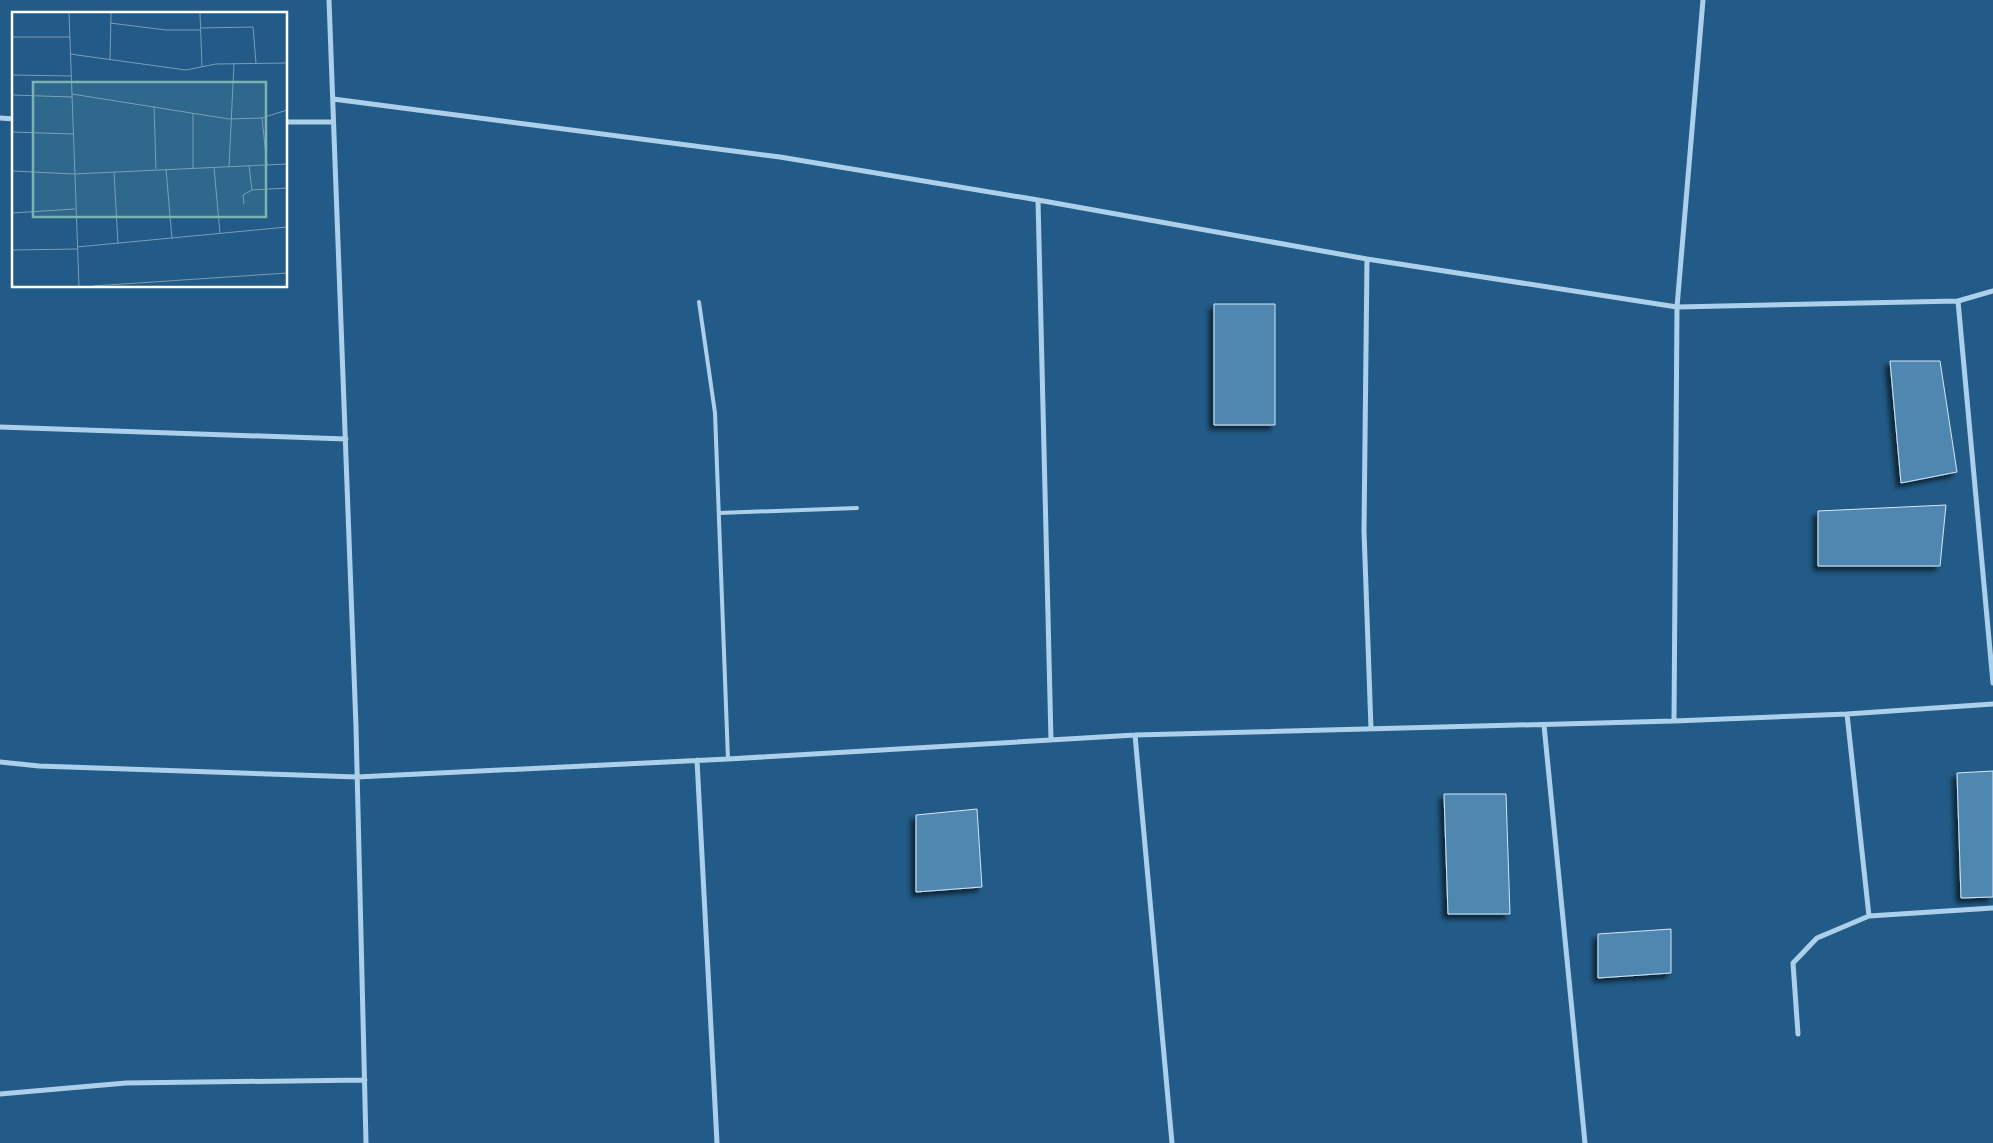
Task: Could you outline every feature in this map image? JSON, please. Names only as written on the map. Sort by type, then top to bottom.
[{"type":"street","points":[[329,0],[357,777],[366,1143]]},
{"type":"street","points":[[1674,721],[1678,307],[1703,0]]},
{"type":"street","points":[[333,99],[780,157],[1038,200],[1367,259],[1678,307],[1958,301],[1993,290]]},
{"type":"street","points":[[288,122],[334,122]]},
{"type":"street","points":[[1038,200],[1051,740]]},
{"type":"street","points":[[1367,259],[1364,531],[1371,730]]},
{"type":"street","points":[[1958,301],[1993,683]]},
{"type":"street","points":[[0,428],[346,439]]},
{"type":"street","points":[[0,762],[39,766],[357,777],[1135,735],[1674,721],[1847,714],[1993,704]]},
{"type":"street","points":[[1847,714],[1869,916]]},
{"type":"street","points":[[1544,725],[1585,1143]]},
{"type":"street","points":[[1135,735],[1172,1143]]},
{"type":"street","points":[[696,760],[717,1143]]},
{"type":"street","points":[[1798,1034],[1793,963],[1816,938],[1869,916],[1993,908]]},
{"type":"street","points":[[0,1094],[126,1083],[365,1080]]},
{"type":"lane","points":[[699,302],[715,413],[728,758]]},
{"type":"lane","points":[[719,513],[857,508]]},
{"type":"building","points":[[1214,304],[1275,304],[1275,425],[1214,425]]},
{"type":"building","points":[[1890,361],[1940,361],[1957,472],[1901,483]]},
{"type":"building","points":[[1946,505],[1940,566],[1818,566],[1818,511]]},
{"type":"building","points":[[1993,771],[1993,897],[1961,898],[1957,773]]},
{"type":"building","points":[[1444,794],[1506,794],[1510,914],[1448,914]]},
{"type":"building","points":[[977,809],[982,887],[916,892],[916,815]]},
{"type":"building","points":[[1671,929],[1671,973],[1598,978],[1598,934]]}]
